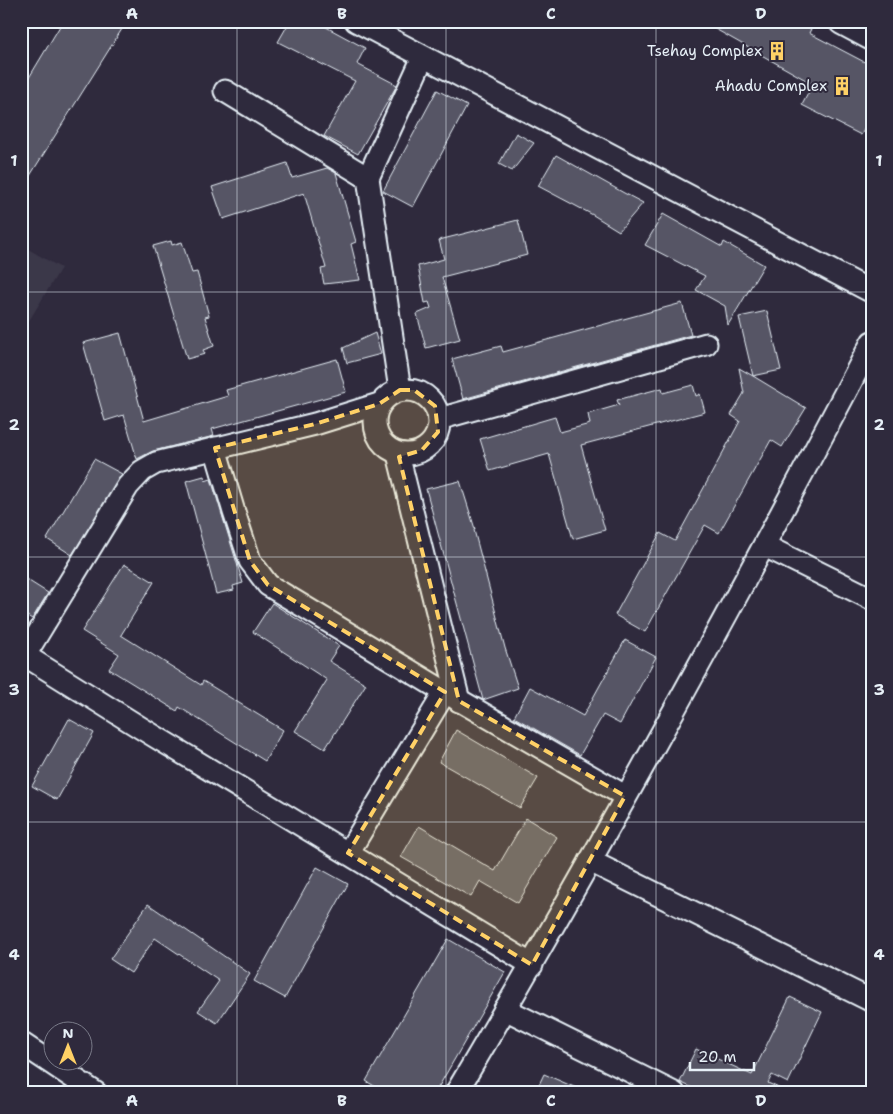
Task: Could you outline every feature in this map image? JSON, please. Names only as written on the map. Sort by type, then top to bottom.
[{"type":"main road","points":[[842,21],[872,37]]},
{"type":"street","points":[[356,21],[872,292]]},
{"type":"street","points":[[400,390],[368,178],[423,57]]},
{"type":"street","points":[[225,91],[368,178]]},
{"type":"street","points":[[456,1093],[532,965],[765,546],[872,342]]},
{"type":"street","points":[[439,419],[706,344]]},
{"type":"street","points":[[400,390],[414,390],[426,396],[436,406],[439,419],[438,432],[432,443],[422,450],[409,454],[398,454],[386,446],[378,438],[375,427],[375,415],[379,404],[388,395],[400,390]]},
{"type":"street","points":[[379,404],[315,424],[156,463],[142,471],[128,486],[23,654],[141,728],[532,965]]},
{"type":"street","points":[[215,448],[250,561],[268,584],[452,697],[626,796]]},
{"type":"street","points":[[348,853],[452,697],[398,454]]},
{"type":"street","points":[[765,546],[872,599]]},
{"type":"street","points":[[590,861],[872,1001]]},
{"type":"street","points":[[505,1010],[674,1093]]},
{"type":"street","points":[[21,1043],[96,1093]]},
{"type":"highlighted area","points":[[400,390],[414,390],[435,406],[438,432],[422,450],[399,457],[459,701],[625,796],[532,965],[348,853],[445,692],[268,585],[250,561],[215,448],[315,424],[379,404]]},
{"type":"shaded area","points":[[21,245],[61,268],[21,334]]},
{"type":"building","points":[[63,21],[127,21],[21,190],[21,91]]},
{"type":"building","points":[[290,21],[315,21],[365,48],[357,64],[397,85],[358,154],[324,136],[355,81],[278,42]]},
{"type":"building","points":[[701,21],[797,21],[811,29],[809,33],[872,66],[872,115],[861,135],[802,105],[813,84]]},
{"type":"building","points":[[437,90],[467,106],[413,207],[383,191]]},
{"type":"building","points":[[516,133],[534,143],[512,171],[499,164]]},
{"type":"building","points":[[556,155],[643,203],[619,231],[538,186]]},
{"type":"building","points":[[287,163],[292,178],[327,168],[336,173],[356,242],[351,244],[360,280],[324,284],[321,269],[326,268],[304,193],[223,219],[212,187]]},
{"type":"building","points":[[663,214],[722,247],[724,242],[764,265],[728,325],[725,306],[696,290],[705,276],[645,245]]},
{"type":"building","points":[[518,220],[527,255],[442,277],[460,339],[426,348],[417,314],[431,308],[429,302],[425,303],[418,266],[444,259],[439,240]]},
{"type":"building","points":[[171,241],[172,245],[182,242],[192,273],[197,272],[209,316],[205,317],[214,346],[203,350],[205,354],[187,359],[153,246]]},
{"type":"building","points":[[682,303],[691,335],[463,399],[452,359],[501,346],[503,352]]},
{"type":"building","points":[[767,311],[781,370],[753,376],[739,317]]},
{"type":"building","points":[[120,333],[144,421],[228,396],[226,390],[337,359],[346,392],[212,429],[214,436],[153,451],[137,459],[124,415],[105,421],[83,343]]},
{"type":"building","points":[[375,333],[381,354],[347,363],[343,348]]},
{"type":"building","points":[[739,368],[806,408],[782,447],[771,440],[719,533],[705,525],[645,632],[615,615],[660,533],[675,541],[740,421],[731,415],[744,393]]},
{"type":"building","points":[[693,385],[696,396],[700,394],[705,412],[581,445],[605,530],[573,539],[549,454],[490,471],[480,439],[555,417],[560,432],[590,424],[588,414],[619,405],[617,400],[662,388],[663,393]]},
{"type":"building","points":[[94,459],[122,474],[72,555],[47,539]]},
{"type":"building","points":[[204,476],[205,481],[211,479],[243,583],[233,586],[234,590],[216,594],[186,481]]},
{"type":"building","points":[[460,481],[475,529],[505,648],[518,688],[483,700],[426,489]]},
{"type":"building","points":[[124,564],[154,582],[121,635],[201,685],[203,681],[283,730],[265,761],[179,707],[177,711],[109,669],[119,654],[82,631]]},
{"type":"building","points":[[21,576],[48,593],[32,619],[21,612]]},
{"type":"building","points":[[272,603],[339,646],[329,661],[366,684],[325,749],[295,731],[327,680],[253,632]]},
{"type":"building","points":[[625,640],[656,657],[620,724],[603,715],[580,755],[514,717],[530,687],[583,716]]},
{"type":"building","points":[[69,719],[94,733],[57,800],[32,786]]},
{"type":"building","points":[[456,730],[538,778],[520,808],[439,762]]},
{"type":"building","points":[[526,818],[557,837],[518,903],[480,881],[471,897],[401,857],[419,826],[495,871]]},
{"type":"building","points":[[317,867],[348,884],[285,998],[254,981]]},
{"type":"building","points":[[148,904],[250,974],[217,1023],[198,1011],[219,981],[155,938],[131,973],[110,959]]},
{"type":"building","points":[[448,939],[505,972],[435,1093],[386,1093],[366,1081]]},
{"type":"building","points":[[790,997],[822,1012],[788,1083],[772,1075],[768,1083],[789,1093],[703,1093],[680,1082],[696,1049],[752,1075]]},
{"type":"building","points":[[544,1074],[588,1093],[535,1093]]},
{"type":"place","name":"Tsehay Complex","points":[[777,51]]},
{"type":"place","name":"Ahadu Complex","points":[[842,86]]}]
